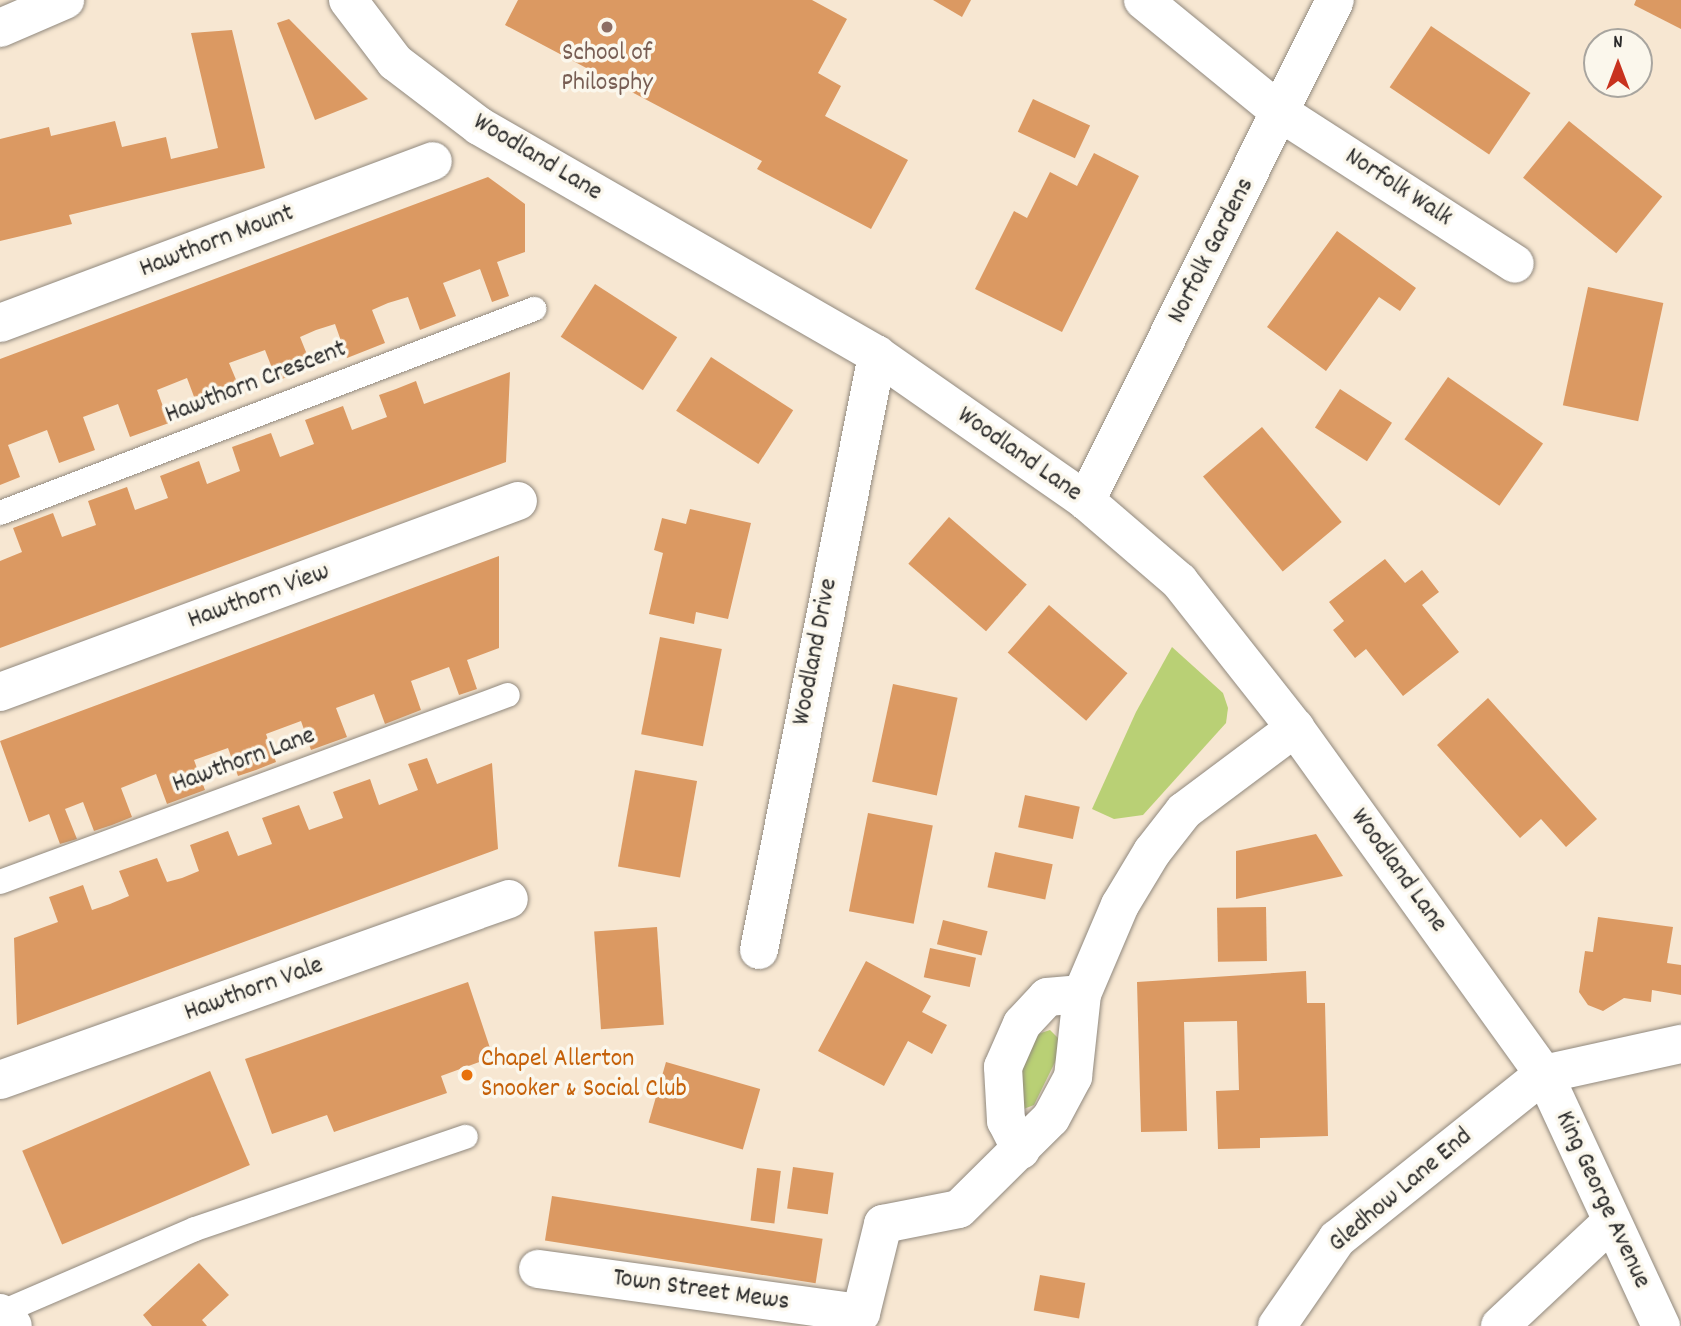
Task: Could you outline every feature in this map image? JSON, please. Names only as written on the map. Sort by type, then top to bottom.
[{"type":"street","points":[[0,27],[65,0]]},
{"type":"street","name":"Woodland Lane","points":[[348,0],[395,62],[479,125],[877,355],[1086,501],[1179,581],[1295,728],[1544,1074]]},
{"type":"street","name":"Norfolk Walk","points":[[1143,0],[1281,113],[1515,264]]},
{"type":"street","name":"Norfolk Gardens","points":[[1086,501],[1335,0]]},
{"type":"street","name":"Hawthorn Mount","points":[[0,323],[433,161]]},
{"type":"street","name":"Woodland Drive","points":[[759,950],[877,355]]},
{"type":"street","name":"Hawthorn View","points":[[0,692],[518,501]]},
{"type":"street","name":"Town Street Mews","points":[[538,1269],[861,1313],[883,1224],[959,1209],[1051,1118],[1073,1077],[1082,994],[1120,905],[1152,852],[1184,811],[1295,728]]},
{"type":"street","name":"Hawthorn Vale","points":[[0,1080],[509,899]]},
{"type":"street","points":[[1021,1150],[1006,1121],[1003,1067],[1023,1024],[1047,997],[1082,994]]},
{"type":"street","points":[[1544,1074],[1681,1044]]},
{"type":"street","name":"King George Avenue","points":[[1544,1074],[1661,1326]]},
{"type":"street","name":"Gledhow Lane End","points":[[1277,1326],[1336,1239],[1544,1074]]},
{"type":"street","points":[[1500,1326],[1611,1222]]},
{"type":"street","points":[[0,1312],[13,1326]]},
{"type":"lane","name":"Hawthorn Crescent","points":[[0,513],[534,309]]},
{"type":"lane","name":"Hawthorn Lane","points":[[0,882],[508,695]]},
{"type":"lane","points":[[0,1312],[195,1229],[467,1137]]},
{"type":"green space","points":[[1172,647],[1223,693],[1228,708],[1226,723],[1143,815],[1114,819],[1092,809],[1136,712]]},
{"type":"green space","points":[[1050,1030],[1059,1039],[1058,1056],[1034,1105],[1021,1110],[1013,1094],[1035,1035]]},
{"type":"building","points":[[518,0],[812,0],[847,19],[818,73],[841,86],[825,116],[908,160],[871,229],[757,169],[762,161],[505,25]]},
{"type":"building","points":[[933,0],[971,0],[962,17]]},
{"type":"building","points":[[1636,0],[1681,0],[1681,29],[1634,5]]},
{"type":"building","points":[[289,19],[368,99],[315,120],[277,23]]},
{"type":"building","points":[[1431,26],[1530,93],[1489,154],[1390,87]]},
{"type":"building","points":[[232,30],[265,168],[69,215],[72,224],[0,241],[0,139],[49,127],[51,136],[115,121],[122,147],[166,137],[171,159],[218,148],[191,33]]},
{"type":"building","points":[[1033,99],[1090,126],[1075,158],[1018,132]]},
{"type":"building","points":[[1569,121],[1662,197],[1616,253],[1523,178]]},
{"type":"building","points":[[1094,153],[1139,176],[1062,332],[975,289],[1014,211],[1027,218],[1050,172],[1077,186]]},
{"type":"building","points":[[488,177],[525,204],[525,252],[497,262],[509,296],[492,302],[480,269],[443,283],[456,316],[420,330],[408,297],[388,303],[372,310],[385,343],[347,358],[335,324],[316,330],[300,337],[312,367],[277,381],[265,350],[229,363],[242,394],[220,403],[199,410],[187,378],[157,390],[169,423],[130,437],[118,404],[83,417],[95,450],[59,463],[47,430],[8,445],[20,477],[0,485],[0,359]]},
{"type":"building","points":[[1337,231],[1416,288],[1400,311],[1379,297],[1326,371],[1267,327]]},
{"type":"building","points":[[595,284],[677,337],[643,390],[561,337]]},
{"type":"building","points":[[1588,287],[1663,303],[1638,421],[1563,405]]},
{"type":"building","points":[[711,357],[793,410],[758,464],[676,411]]},
{"type":"building","points":[[510,372],[506,462],[0,648],[0,561],[22,552],[13,528],[53,513],[62,537],[96,525],[88,501],[127,487],[135,510],[168,498],[160,476],[199,461],[207,484],[240,471],[232,447],[271,433],[280,457],[314,444],[305,420],[343,406],[352,430],[387,417],[379,395],[416,381],[424,404]]},
{"type":"building","points":[[1448,377],[1543,444],[1499,506],[1404,439]]},
{"type":"building","points":[[1340,389],[1392,423],[1367,461],[1315,428]]},
{"type":"building","points":[[1262,427],[1342,522],[1283,571],[1203,476]]},
{"type":"building","points":[[690,509],[751,523],[728,619],[696,612],[694,624],[649,614],[663,553],[654,550],[662,518],[686,524]]},
{"type":"building","points":[[949,517],[1027,585],[986,631],[908,564]]},
{"type":"building","points":[[499,556],[499,648],[467,660],[477,689],[459,695],[449,667],[411,681],[421,710],[385,724],[374,694],[336,708],[347,737],[311,750],[301,721],[266,734],[276,762],[256,770],[238,776],[228,748],[194,760],[205,790],[167,804],[156,774],[121,788],[132,817],[112,825],[94,831],[83,802],[65,809],[77,839],[60,844],[49,814],[29,822],[0,741]]},
{"type":"building","points":[[1385,559],[1405,583],[1422,570],[1439,592],[1422,605],[1459,652],[1403,696],[1366,649],[1355,658],[1333,630],[1344,621],[1329,602]]},
{"type":"building","points":[[1049,605],[1127,673],[1086,721],[1008,653]]},
{"type":"building","points":[[660,637],[722,649],[703,746],[641,734]]},
{"type":"building","points":[[893,684],[958,698],[937,796],[872,782]]},
{"type":"building","points":[[1488,698],[1597,819],[1566,847],[1541,819],[1520,838],[1437,745]]},
{"type":"building","points":[[427,758],[437,784],[492,763],[498,849],[17,1025],[14,938],[58,922],[49,897],[83,885],[92,910],[110,904],[129,896],[119,871],[157,858],[167,882],[182,878],[199,871],[190,845],[228,831],[238,856],[272,844],[262,818],[299,805],[309,830],[343,818],[333,792],[370,779],[379,805],[418,790],[408,764]]},
{"type":"building","points":[[635,770],[697,781],[680,877],[618,867]]},
{"type":"building","points":[[1025,795],[1080,807],[1073,839],[1018,827]]},
{"type":"building","points":[[868,813],[933,826],[914,924],[849,911]]},
{"type":"building","points":[[1316,834],[1343,876],[1236,899],[1236,851]]},
{"type":"building","points":[[995,852],[1053,864],[1045,899],[988,887]]},
{"type":"building","points":[[1266,907],[1267,961],[1218,962],[1217,908]]},
{"type":"building","points":[[1598,917],[1673,927],[1667,963],[1681,965],[1681,995],[1652,990],[1651,1002],[1624,998],[1603,1011],[1588,1005],[1579,992],[1585,951],[1593,952]]},
{"type":"building","points":[[943,920],[988,931],[982,955],[937,944]]},
{"type":"building","points":[[657,927],[664,1025],[601,1029],[594,931]]},
{"type":"building","points":[[930,948],[976,958],[970,987],[924,977]]},
{"type":"building","points":[[866,961],[931,996],[922,1012],[947,1025],[932,1054],[908,1041],[884,1086],[818,1051]]},
{"type":"building","points":[[1306,971],[1307,1003],[1325,1003],[1328,1136],[1260,1138],[1260,1148],[1218,1149],[1216,1091],[1239,1090],[1237,1021],[1184,1022],[1187,1131],[1141,1132],[1137,982]]},
{"type":"building","points":[[468,982],[493,1057],[441,1076],[447,1093],[334,1132],[327,1115],[272,1134],[245,1059]]},
{"type":"building","points":[[666,1062],[760,1089],[743,1150],[649,1123]]},
{"type":"building","points":[[210,1071],[250,1165],[62,1245],[22,1151]]},
{"type":"building","points":[[793,1167],[834,1173],[828,1214],[787,1209]]},
{"type":"building","points":[[757,1168],[781,1171],[774,1224],[751,1221]]},
{"type":"building","points":[[552,1196],[823,1239],[816,1283],[545,1240]]},
{"type":"building","points":[[199,1263],[229,1295],[202,1320],[207,1326],[152,1326],[143,1315]]},
{"type":"building","points":[[1040,1275],[1085,1283],[1079,1318],[1034,1310]]},
{"type":"place","name":"School of Philosphy","points":[[607,27]]},
{"type":"place","name":"Chapel Allerton Snooker & Social Club","points":[[467,1075]]}]
